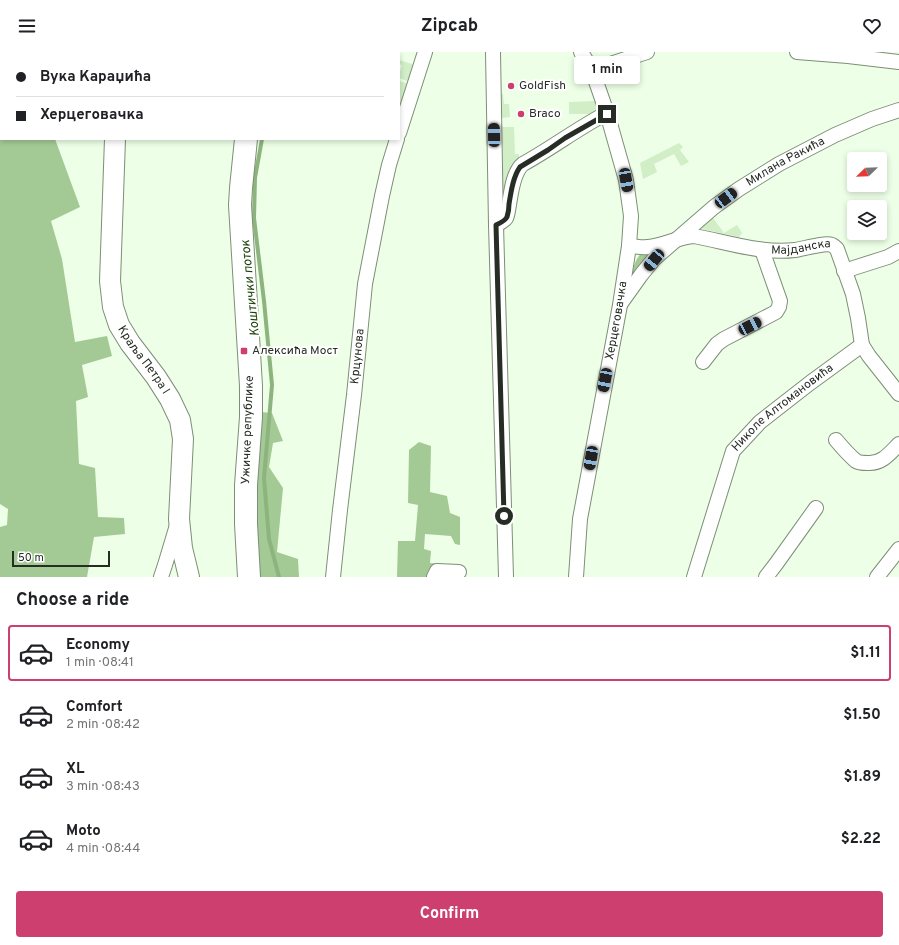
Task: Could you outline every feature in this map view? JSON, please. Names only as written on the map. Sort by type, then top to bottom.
[{"type":"main road","name":"Краља Петра I","points":[[115,140],[110,281],[113,307],[119,325],[130,343],[156,377],[180,420],[183,439],[179,519],[182,548],[189,577]]},
{"type":"main road","name":"Ужичке републике","points":[[246,140],[240,205],[251,386],[251,416],[246,485],[246,524],[249,577]]},
{"type":"street","points":[[400,129],[425,52]]},
{"type":"street","points":[[493,52],[496,225],[506,577]]},
{"type":"street","name":"Херцеговачка","points":[[576,577],[580,519],[620,305],[632,216],[626,180],[607,114],[592,70],[581,52]]},
{"type":"street","points":[[592,70],[647,52]]},
{"type":"street","points":[[797,52],[899,62]]},
{"type":"street","name":"Милана Ракића","points":[[620,305],[641,275],[654,260],[676,239],[739,188],[779,164],[835,135],[872,119],[899,110]]},
{"type":"street","points":[[496,225],[507,216],[517,170],[565,138],[607,114]]},
{"type":"street","name":"Крцунова","points":[[333,577],[365,284],[382,196],[397,140]]},
{"type":"street","name":"Мајданска","points":[[629,246],[649,247],[676,239],[694,236],[762,250],[796,250],[828,244],[833,245],[837,249],[853,294],[862,345],[899,394]]},
{"type":"street","points":[[703,362],[714,348],[724,339],[776,312],[779,307],[780,301],[762,250]]},
{"type":"street","points":[[844,271],[888,257],[899,251]]},
{"type":"street","name":"Николе Алтомановића","points":[[694,577],[733,452],[760,422],[862,345]]},
{"type":"street","points":[[836,440],[856,461],[864,463],[878,462],[885,458],[899,444]]},
{"type":"street","points":[[766,577],[816,508]]},
{"type":"street","points":[[161,577],[166,565],[179,519]]},
{"type":"street","points":[[877,577],[899,549]]},
{"type":"street","points":[[434,577],[437,571],[459,572]]},
{"type":"green space","points":[[400,60],[415,65],[410,82],[400,78],[402,65],[400,64]]},
{"type":"green space","points":[[400,81],[410,84],[402,108],[400,107]]},
{"type":"green space","points":[[500,94],[503,94],[504,104],[509,104],[510,117],[501,118]]},
{"type":"green space","points":[[595,101],[597,110],[592,114],[569,114],[569,102]]},
{"type":"green space","points":[[502,127],[514,127],[515,154],[519,154],[519,160],[503,216],[500,167],[503,167]]},
{"type":"green space","points":[[0,140],[55,140],[80,207],[51,221],[62,259],[75,342],[107,336],[112,356],[82,365],[88,397],[76,401],[79,464],[95,468],[98,517],[124,518],[125,534],[94,537],[87,577],[0,577],[0,527],[7,525],[8,509],[0,504]]},
{"type":"green space","points":[[679,143],[683,147],[680,150],[689,162],[681,166],[674,154],[654,164],[657,172],[643,179],[640,163]]},
{"type":"green space","points":[[711,215],[724,233],[737,225],[742,233],[739,237],[701,228]]},
{"type":"green space","points":[[662,246],[633,275],[634,265],[643,252]]},
{"type":"green space","points":[[261,412],[272,413],[283,441],[273,443],[269,467],[283,488],[277,552],[298,559],[299,577],[257,577],[256,476]]},
{"type":"green space","points":[[419,442],[431,446],[430,492],[447,496],[450,513],[460,517],[460,545],[455,544],[451,536],[425,534],[424,549],[431,551],[430,563],[454,565],[428,571],[427,577],[397,577],[398,541],[415,541],[418,505],[408,503],[409,450]]},
{"type":"waterway","name":"Коштички поток","points":[[262,140],[255,178],[254,218],[272,385],[264,478],[269,539],[279,577]]},
{"type":"place","name":"GoldFish","points":[[511,86]]},
{"type":"place","name":"Braco","points":[[521,114]]},
{"type":"place","name":"Алексића Мост","points":[[244,351]]},
{"type":"route","points":[[504,516],[496,225],[501,223],[507,216],[517,170],[523,164],[607,114]]}]
